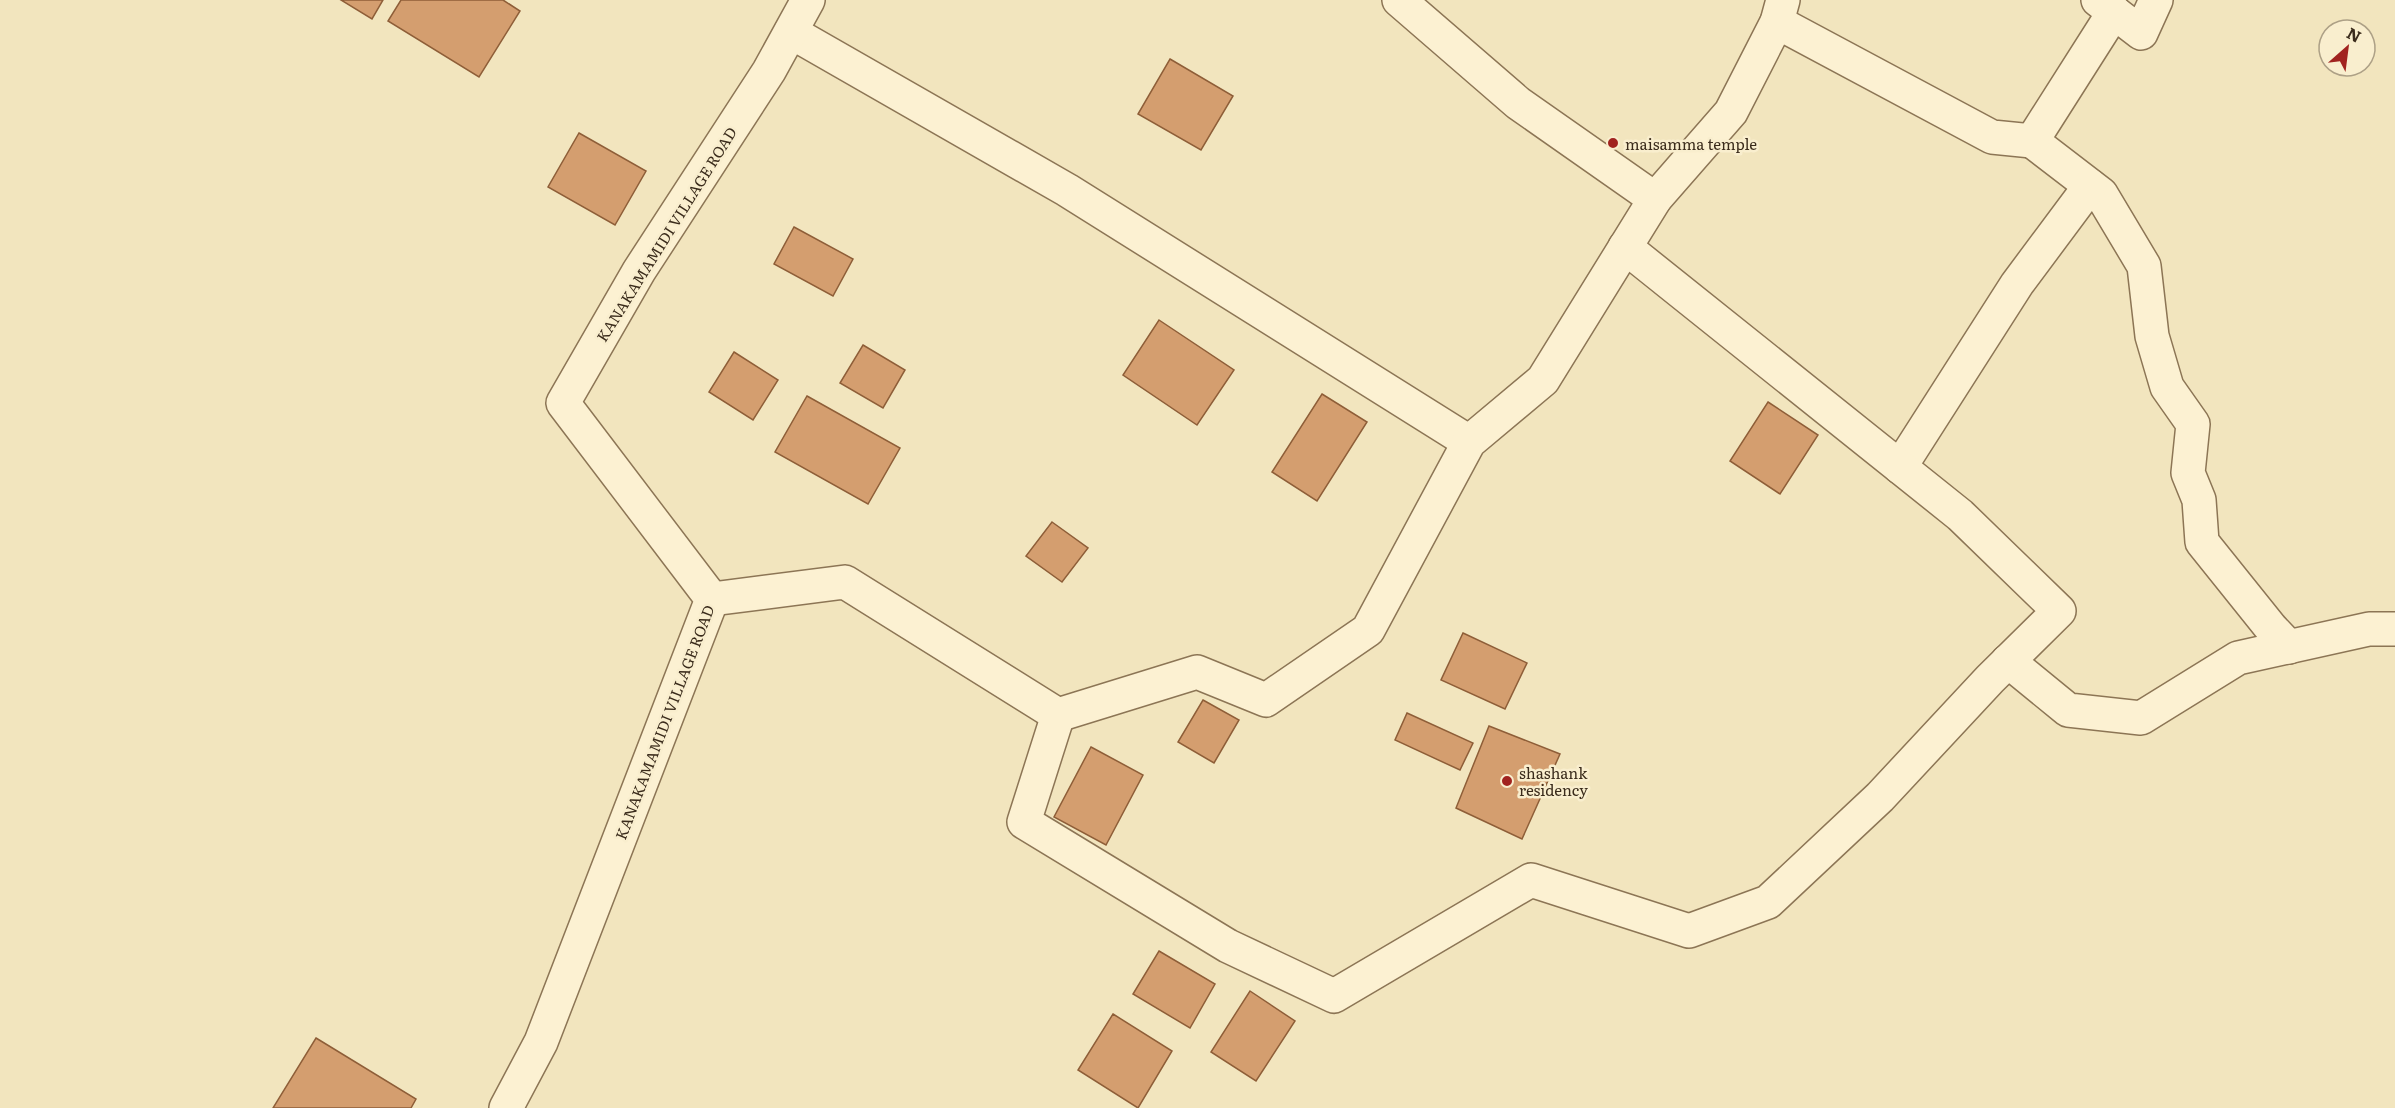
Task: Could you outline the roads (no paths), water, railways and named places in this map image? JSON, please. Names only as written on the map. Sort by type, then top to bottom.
[{"type":"street","name":"KANAKAMAMIDI VILLAGE ROAD","points":[[506,1108],[541,1042],[712,599],[563,403],[639,271],[769,71],[808,0]]},
{"type":"street","points":[[1399,0],[1518,103],[1655,199]]},
{"type":"street","points":[[2032,141],[2106,6],[2141,33],[2156,0]]},
{"type":"street","points":[[712,599],[846,582],[1058,715],[1197,672],[1266,700],[1368,630],[1469,442],[1543,380],[1655,199],[1731,112],[1780,11],[1992,137],[2032,141],[2101,194],[2144,266],[2152,336],[2167,387],[2193,424],[2188,473],[2199,500],[2202,542],[2289,647]]},
{"type":"street","points":[[790,32],[1067,190],[1469,442]]},
{"type":"street","points":[[1900,466],[2017,284],[2090,186]]},
{"type":"street","points":[[1058,715],[1024,822],[1228,946],[1334,996],[1531,880],[1689,931],[1768,902],[1880,797],[2059,610],[1960,515],[1625,247]]},
{"type":"street","points":[[2008,661],[2068,710],[2141,718],[2238,658],[2368,629],[2395,629]]},
{"type":"place","name":"maisamma temple","points":[[1613,143]]},
{"type":"place","name":"shashank residency","points":[[1507,781]]}]
